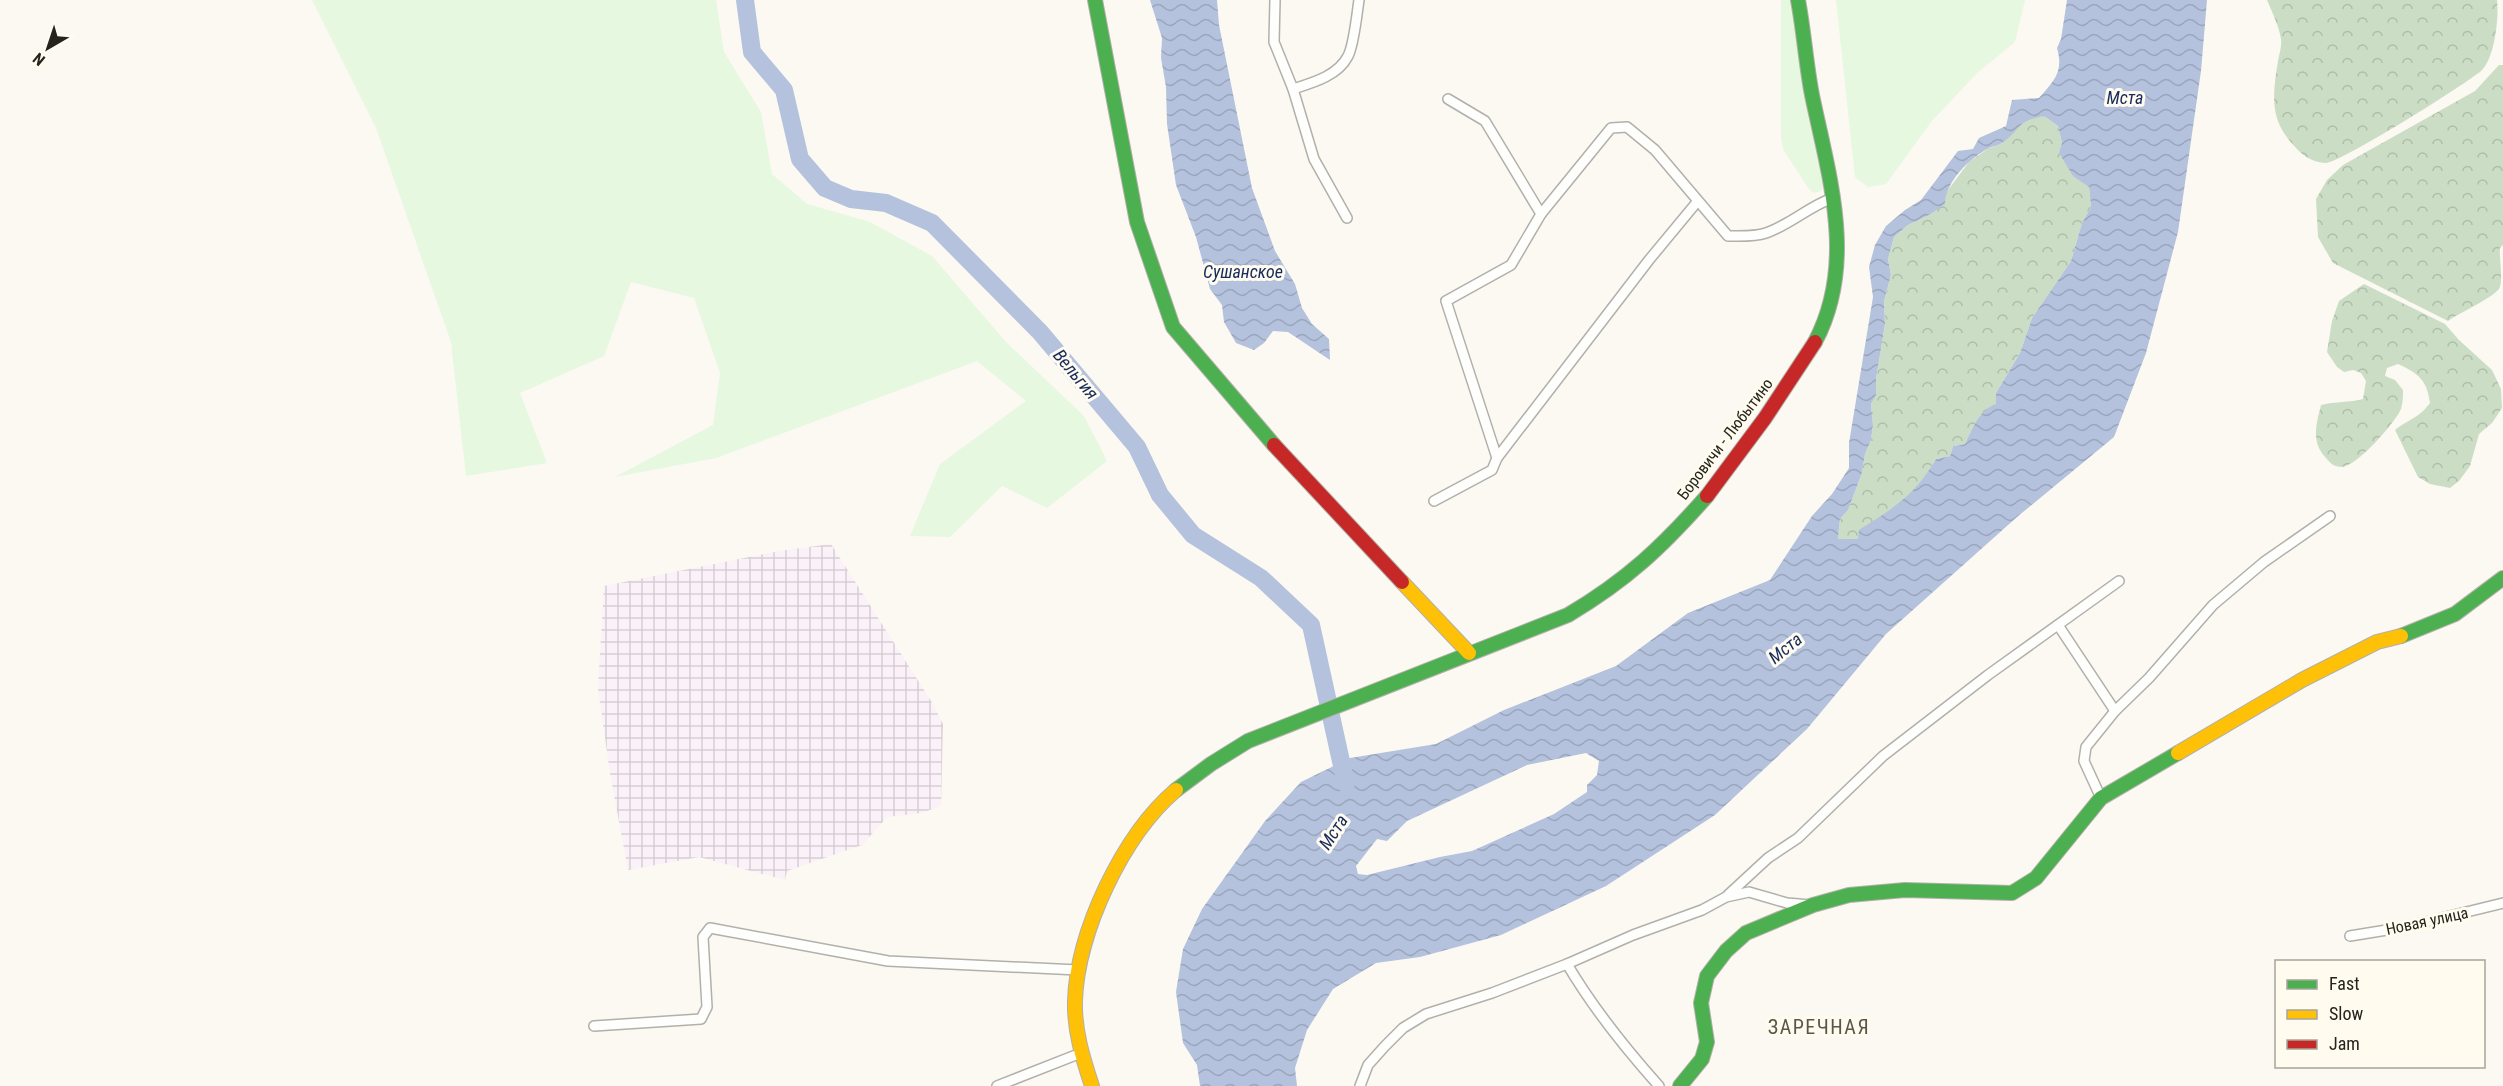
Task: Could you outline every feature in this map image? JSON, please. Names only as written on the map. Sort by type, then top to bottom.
[{"type":"street","points":[[1095,0],[1137,222],[1173,327],[1288,461],[1468,653]]},
{"type":"street","points":[[1275,0],[1274,42],[1293,89],[1314,159],[1347,218]]},
{"type":"street","points":[[1293,89],[1319,81],[1335,70],[1348,56],[1359,0]]},
{"type":"street","name":"Боровичи - Любытино","points":[[1078,970],[1095,920],[1115,873],[1140,828],[1169,795],[1224,754],[1265,734],[1568,615],[1598,600],[1633,573],[1650,556],[1683,522],[1725,472],[1806,356],[1825,324],[1837,269],[1838,234],[1831,183],[1812,92],[1798,0]]},
{"type":"street","points":[[1448,99],[1485,121],[1541,214]]},
{"type":"street","points":[[1497,458],[1446,301],[1511,265],[1541,214],[1611,128],[1627,127],[1655,150],[1728,236],[1748,237],[1765,234],[1784,225],[1816,204],[1833,198]]},
{"type":"street","points":[[1434,501],[1492,470],[1497,458],[1648,260],[1697,202]]},
{"type":"street","points":[[2102,798],[2084,761],[2086,747],[2115,711],[2149,678],[2213,605],[2264,562],[2330,516]]},
{"type":"street","points":[[1680,1086],[1702,1059],[1707,1042],[1701,1003],[1707,976],[1726,951],[1746,933],[1813,905],[1849,895],[1905,890],[2012,893],[2036,878],[2102,798],[2302,680],[2377,642],[2411,634],[2455,614],[2503,578]]},
{"type":"street","points":[[1360,1086],[1368,1065],[1384,1046],[1403,1028],[1426,1014],[1492,993],[1567,964],[1633,935],[1702,910],[1726,897],[1768,858],[1798,838],[1883,756],[2119,581]]},
{"type":"street","points":[[2058,625],[2115,711]]},
{"type":"street","points":[[1726,897],[1749,892],[1787,903],[1813,905]]},
{"type":"street","name":"Новая улица","points":[[2350,936],[2405,927],[2503,903]]},
{"type":"street","points":[[594,1026],[701,1019],[707,1007],[703,937],[710,928],[888,961],[1078,970],[1075,1001],[1081,1053],[1092,1086]]},
{"type":"street","points":[[1567,964],[1588,999],[1633,1057],[1659,1086]]},
{"type":"street","points":[[997,1086],[1081,1053]]},
{"type":"shaded area","points":[[831,544],[931,701],[943,724],[941,806],[921,813],[887,817],[862,845],[787,871],[785,880],[699,857],[628,870],[610,773],[598,688],[604,586],[779,551]]},
{"type":"green space","points":[[312,0],[716,0],[724,52],[761,112],[772,174],[807,204],[870,222],[932,256],[1006,342],[1084,416],[1107,461],[1047,508],[1002,486],[950,537],[910,536],[940,464],[1026,401],[977,361],[716,458],[615,477],[713,425],[720,373],[694,298],[631,282],[604,356],[520,393],[547,463],[466,476],[451,342],[376,128]]},
{"type":"green space","points":[[1781,0],[1794,0],[1823,186],[1821,191],[1814,193],[1783,149],[1781,137]]},
{"type":"green space","points":[[1836,0],[2025,0],[2015,42],[1977,73],[1931,122],[1886,184],[1868,187],[1855,177]]},
{"type":"green space","points":[[2267,0],[2497,0],[2497,26],[2490,56],[2482,70],[2378,137],[2326,163],[2314,161],[2298,150],[2286,136],[2277,118],[2274,90],[2281,39]]},
{"type":"green space","points":[[2499,65],[2503,65],[2503,245],[2500,248],[2500,287],[2485,300],[2448,321],[2333,263],[2318,237],[2316,199],[2327,180],[2343,165],[2475,91]]},
{"type":"green space","points":[[2044,116],[2058,126],[2062,143],[2089,187],[2091,207],[2082,223],[2071,261],[2032,318],[2020,353],[1996,393],[1996,404],[1974,425],[1965,444],[1953,446],[1950,456],[1936,459],[1922,482],[1908,497],[1890,510],[1859,539],[1838,539],[1840,519],[1848,510],[1871,440],[1873,425],[1871,404],[1876,394],[1876,379],[1885,324],[1884,301],[1891,275],[1888,259],[1894,237],[1908,225],[1929,215],[1969,162],[1989,148],[2001,144],[2027,119]]},
{"type":"green space","points":[[2364,284],[2445,324],[2492,370],[2501,389],[2502,408],[2492,423],[2479,434],[2470,466],[2459,481],[2450,488],[2430,484],[2418,477],[2395,430],[2418,415],[2430,403],[2427,389],[2421,379],[2398,364],[2387,368],[2385,376],[2395,380],[2403,390],[2401,409],[2375,443],[2349,465],[2342,467],[2331,463],[2318,446],[2316,426],[2321,405],[2363,399],[2366,381],[2361,373],[2353,370],[2344,372],[2337,367],[2327,352],[2332,321],[2339,301]]},
{"type":"water","name":"Сушанское","points":[[1150,0],[1217,0],[1219,25],[1252,188],[1275,251],[1295,284],[1302,308],[1312,324],[1329,339],[1330,360],[1288,332],[1273,331],[1264,343],[1254,350],[1236,343],[1224,322],[1222,305],[1210,289],[1196,237],[1176,185],[1167,124],[1166,87],[1161,58],[1162,38]]},
{"type":"water","name":"Мста","points":[[2067,0],[2207,0],[2201,71],[2178,232],[2146,353],[2114,437],[2017,517],[1886,634],[1807,729],[1715,815],[1606,886],[1501,935],[1420,957],[1376,963],[1333,989],[1307,1030],[1295,1068],[1297,1086],[1200,1086],[1197,1065],[1183,1043],[1176,992],[1183,949],[1202,909],[1265,821],[1301,782],[1350,758],[1436,744],[1504,710],[1616,666],[1688,613],[1770,580],[1812,516],[1832,494],[1849,468],[1849,443],[1873,297],[1869,267],[1875,245],[1886,226],[1921,200],[1958,151],[1973,149],[1979,138],[2006,126],[2012,100],[2039,98],[2056,76],[2059,64],[2057,48],[2061,39]],"holes":[[[2044,116],[2058,126],[2062,143],[2059,153],[2073,176],[2089,187],[2091,207],[2082,223],[2071,261],[2032,318],[2020,353],[1996,393],[1996,404],[1981,415],[1965,444],[1953,446],[1950,456],[1936,459],[1920,482],[1903,500],[1859,530],[1858,539],[1838,539],[1840,519],[1848,510],[1871,440],[1873,425],[1871,404],[1876,395],[1876,379],[1885,324],[1884,301],[1891,275],[1888,259],[1894,237],[1908,225],[1945,204],[1949,187],[1954,179],[1974,158],[2002,143],[2028,120]],[[1586,753],[1599,761],[1597,775],[1587,785],[1587,792],[1554,814],[1472,851],[1367,875],[1358,874],[1356,866],[1377,839],[1387,841],[1407,821],[1527,765]]]},
{"type":"waterway","name":"Вельгия","points":[[745,0],[752,52],[784,90],[800,159],[825,188],[851,199],[886,203],[932,223],[1040,332],[1137,447],[1160,495],[1193,535],[1261,578],[1311,625],[1346,784]]},
{"type":"traffic: fast","points":[[1095,0],[1137,222],[1173,327],[1274,445]]},
{"type":"traffic: fast","points":[[1798,0],[1810,83],[1826,157],[1836,220],[1835,282],[1828,312],[1815,342]]},
{"type":"traffic: fast","points":[[1176,790],[1211,764],[1248,741],[1568,615],[1608,589],[1643,562],[1707,496]]},
{"type":"traffic: fast","points":[[2401,636],[2455,614],[2503,578]]},
{"type":"traffic: fast","points":[[1680,1086],[1702,1059],[1707,1042],[1701,1003],[1707,976],[1726,951],[1746,933],[1813,905],[1849,895],[1905,890],[2012,893],[2036,878],[2101,798],[2178,753]]},
{"type":"traffic: slow","points":[[1402,582],[1469,653]]},
{"type":"traffic: slow","points":[[2178,753],[2302,680],[2377,642],[2401,636]]},
{"type":"traffic: slow","points":[[1092,1086],[1080,1044],[1075,1012],[1078,974],[1084,945],[1106,887],[1121,858],[1138,832],[1176,790]]},
{"type":"traffic: jam","points":[[1707,496],[1765,418],[1815,342]]},
{"type":"traffic: jam","points":[[1274,445],[1402,582]]},
{"type":"district","name":"ЗАРЕЧНАЯ","points":[[1819,1027]]}]
